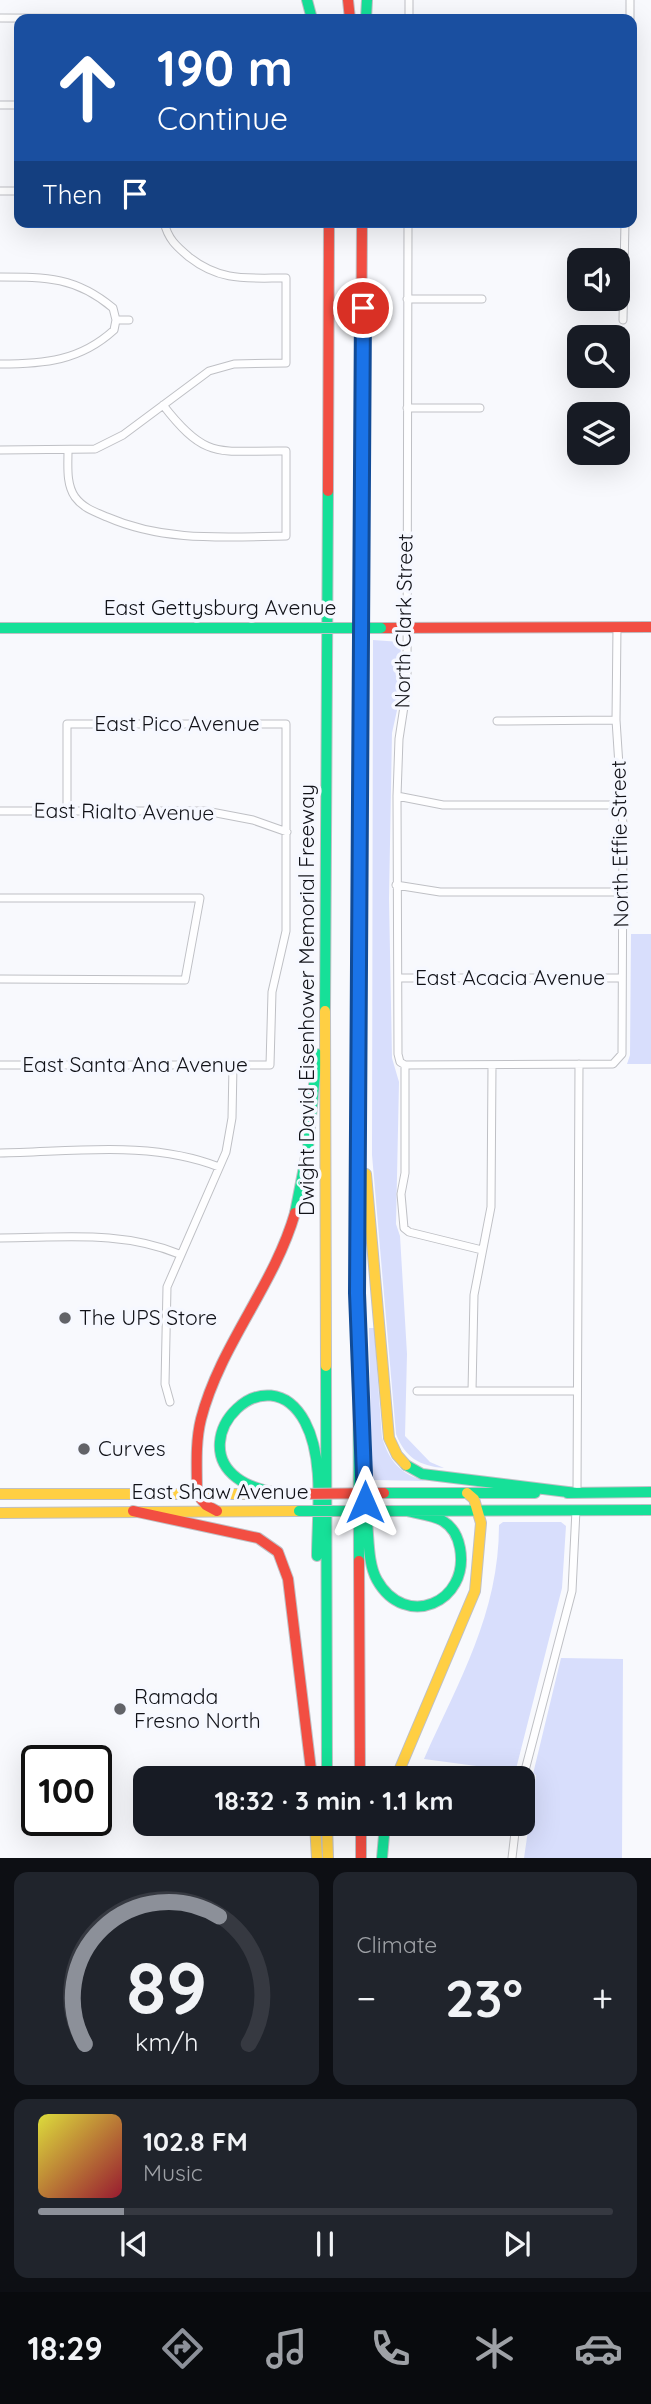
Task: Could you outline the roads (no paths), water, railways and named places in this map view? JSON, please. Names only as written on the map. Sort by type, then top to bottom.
[{"type":"main road","name":"Dwight David Eisenhower Memorial Freeway","points":[[327,1765],[325,979],[329,228]]},
{"type":"main road","points":[[360,1766],[357,1009],[362,228]]},
{"type":"main road","name":"East Gettysburg Avenue","points":[[0,628],[651,627]]},
{"type":"main road","points":[[218,1511],[206,1505],[197,1494],[198,1438],[203,1411],[278,1260],[296,1206],[307,1156],[325,979]]},
{"type":"main road","points":[[357,1009],[368,1205],[391,1445],[406,1466],[422,1474],[577,1493]]},
{"type":"main road","points":[[357,1293],[365,1502],[373,1569],[381,1587],[393,1599],[407,1605],[425,1606],[444,1598],[456,1586],[461,1573],[461,1549],[452,1530],[441,1520],[407,1511]]},
{"type":"main road","points":[[283,1494],[242,1481],[224,1461],[221,1425],[228,1413],[243,1401],[267,1396],[282,1399],[300,1414],[309,1434],[314,1472],[327,1765]]},
{"type":"main road","points":[[576,1510],[580,1502],[620,1501],[630,1492]]},
{"type":"main road","name":"East Shaw Avenue","points":[[0,1494],[651,1492]]},
{"type":"main road","points":[[401,1766],[472,1599],[480,1559],[481,1511],[476,1498],[467,1493]]},
{"type":"main road","points":[[481,1511],[568,1501],[577,1493]]},
{"type":"main road","name":"East Shaw Avenue","points":[[0,1513],[651,1510]]},
{"type":"main road","points":[[133,1511],[162,1520],[258,1538],[278,1552],[288,1579],[311,1766]]},
{"type":"main road","points":[[316,1836],[317,1858]]},
{"type":"main road","points":[[327,1836],[328,1858]]},
{"type":"main road","points":[[361,1836],[361,1858]]},
{"type":"main road","points":[[382,1858],[385,1836]]},
{"type":"street","points":[[0,450],[68,451],[110,444],[196,379],[221,367],[286,363],[286,278],[230,278],[214,274],[176,247],[166,228]]},
{"type":"street","name":"North Clark Street","points":[[408,228],[407,687],[399,739],[396,885],[405,1173],[401,1194],[404,1228],[409,1232],[482,1250]]},
{"type":"street","points":[[624,320],[625,228]]},
{"type":"street","points":[[0,277],[59,279],[81,285],[113,308],[116,320],[114,330],[81,353],[60,361],[0,363]]},
{"type":"street","points":[[407,299],[482,299]]},
{"type":"street","points":[[116,320],[129,320]]},
{"type":"street","points":[[68,451],[68,476],[75,497],[89,510],[130,527],[184,537],[286,536],[286,451],[210,449],[185,434],[163,405]]},
{"type":"street","points":[[407,408],[480,408]]},
{"type":"street","name":"North Effie Street","points":[[579,1065],[613,1064],[622,1054],[623,892],[616,720],[617,627]]},
{"type":"street","points":[[497,721],[616,720]]},
{"type":"street","name":"East Pico Avenue","points":[[67,811],[67,724],[286,724],[287,832]]},
{"type":"street","points":[[397,796],[443,805],[621,805]]},
{"type":"street","name":"East Rialto Avenue","points":[[0,811],[206,811],[253,820],[287,832]]},
{"type":"street","name":"East Santa Ana Avenue","points":[[0,1065],[270,1065],[272,992],[286,931],[287,832]]},
{"type":"street","points":[[396,885],[440,892],[623,892]]},
{"type":"street","points":[[0,898],[200,898],[185,980],[0,979]]},
{"type":"street","name":"East Acacia Avenue","points":[[398,978],[622,978]]},
{"type":"street","points":[[403,1063],[579,1065],[577,1493]]},
{"type":"street","points":[[170,1402],[165,1384],[166,1300],[179,1254],[219,1167],[230,1133],[233,1065]]},
{"type":"street","points":[[472,1391],[472,1312],[491,1207],[492,1065]]},
{"type":"street","points":[[0,1153],[157,1151],[196,1158],[219,1167]]},
{"type":"street","points":[[0,1238],[122,1237],[151,1243],[179,1254]]},
{"type":"street","points":[[417,1391],[577,1391]]},
{"type":"street","points":[[526,1766],[572,1591],[576,1510]]},
{"type":"street","points":[[512,1858],[515,1836]]},
{"type":"place","name":"The UPS Store","points":[[65,1318]]},
{"type":"place","name":"Curves","points":[[84,1449]]},
{"type":"place","name":"Ramada Fresno North","points":[[120,1709]]}]
